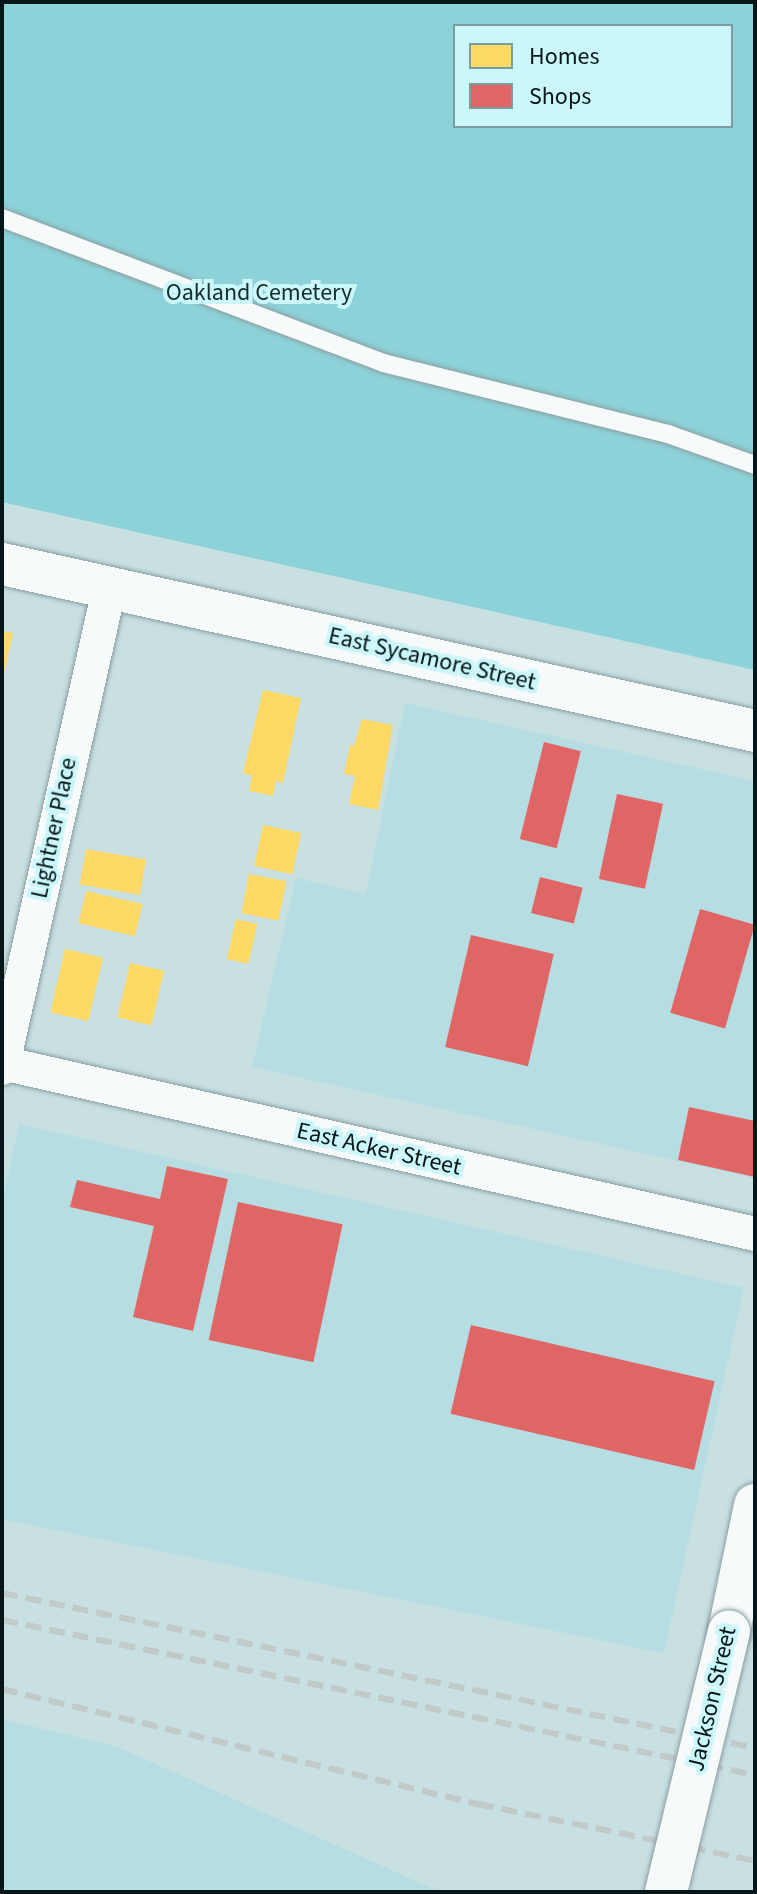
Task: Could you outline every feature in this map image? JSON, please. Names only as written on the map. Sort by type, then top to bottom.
[{"type":"street","name":"East Sycamore Street","points":[[2,564],[755,731]]},
{"type":"street","name":"Lightner Place","points":[[2,1065],[109,588]]},
{"type":"street","name":"East Acker Street","points":[[2,1065],[755,1234]]},
{"type":"street","name":"Jackson Street","points":[[666,1892],[729,1631],[755,1505]]},
{"type":"lane","points":[[2,218],[383,363],[668,434],[755,465]]},
{"type":"shaded area","points":[[405,703],[755,781],[755,1178],[252,1067],[296,878],[366,894]]},
{"type":"shaded area","points":[[19,1124],[744,1288],[664,1653],[2,1519],[2,1203]]},
{"type":"shaded area","points":[[2,1719],[118,1747],[440,1892],[2,1892]]},
{"type":"green space","name":"Oakland Cemetery","points":[[2,2],[755,2],[755,670],[2,502]]},
{"type":"building: Homes","points":[[2,631],[13,633],[3,679],[2,679]]},
{"type":"building: Homes","points":[[263,690],[301,698],[283,783],[276,781],[273,796],[249,791],[252,776],[243,773]]},
{"type":"building: Homes","points":[[362,719],[393,725],[378,810],[349,804],[355,776],[344,774],[350,745],[354,746]]},
{"type":"building: Homes","points":[[263,825],[301,833],[292,874],[254,866]]},
{"type":"building: Homes","points":[[86,849],[146,860],[140,895],[80,884]]},
{"type":"building: Homes","points":[[249,874],[286,881],[279,921],[241,913]]},
{"type":"building: Homes","points":[[86,891],[143,904],[135,936],[79,923]]},
{"type":"building: Homes","points":[[236,919],[257,924],[248,964],[227,959]]},
{"type":"building: Homes","points":[[65,949],[103,958],[88,1021],[50,1012]]},
{"type":"building: Homes","points":[[130,963],[164,971],[152,1025],[117,1018]]},
{"type":"building: Shops","points":[[544,742],[581,751],[557,848],[520,839]]},
{"type":"building: Shops","points":[[617,794],[663,804],[645,889],[599,879]]},
{"type":"building: Shops","points":[[540,877],[583,888],[574,924],[531,913]]},
{"type":"building: Shops","points":[[700,909],[755,925],[725,1029],[670,1013]]},
{"type":"building: Shops","points":[[471,935],[554,954],[528,1066],[445,1047]]},
{"type":"building: Shops","points":[[689,1107],[755,1121],[755,1177],[678,1160]]},
{"type":"building: Shops","points":[[167,1166],[228,1179],[193,1331],[133,1317],[154,1226],[70,1207],[77,1180],[160,1199]]},
{"type":"building: Shops","points":[[238,1202],[343,1224],[313,1362],[209,1340]]},
{"type":"building: Shops","points":[[471,1325],[715,1381],[694,1470],[451,1414]]},
{"type":"railway","points":[[2,1593],[755,1748]]},
{"type":"railway","points":[[2,1620],[755,1775]]},
{"type":"railway","points":[[2,1689],[478,1804],[755,1861]]}]
